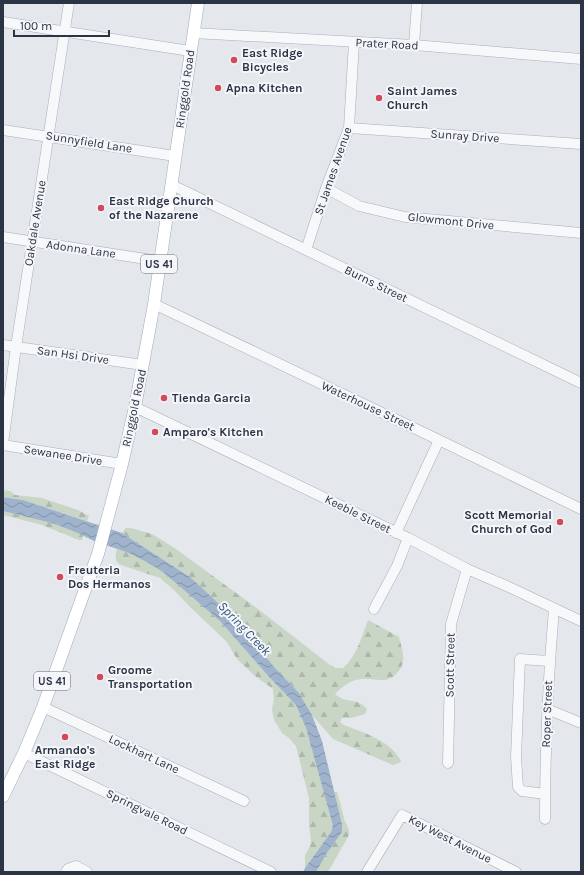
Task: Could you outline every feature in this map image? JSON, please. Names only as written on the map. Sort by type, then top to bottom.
[{"type":"main road","name":"Ringgold Road","points":[[3,795],[24,753],[43,707],[98,554],[122,464],[136,407],[154,304],[159,261],[172,185],[198,3]]},
{"type":"street","name":"Oakdale Avenue","points":[[3,444],[16,347],[69,3]]},
{"type":"street","points":[[414,45],[417,3]]},
{"type":"street","points":[[3,22],[190,51]]},
{"type":"street","name":"Prater Road","points":[[193,33],[414,45],[581,59]]},
{"type":"street","name":"St James Avenue","points":[[306,250],[326,188],[349,128],[354,42]]},
{"type":"street","name":"Sunray Drive","points":[[349,128],[581,144]]},
{"type":"street","name":"Sunnyfield Lane","points":[[3,130],[175,156]]},
{"type":"street","name":"Burns Street","points":[[172,185],[581,383]]},
{"type":"street","name":"Glowmont Drive","points":[[326,188],[359,206],[405,217],[581,234]]},
{"type":"street","name":"Adonna Lane","points":[[3,237],[159,261]]},
{"type":"street","name":"Waterhouse Street","points":[[154,304],[581,509]]},
{"type":"street","name":"San Hsi Drive","points":[[3,345],[143,365]]},
{"type":"street","name":"Keeble Street","points":[[136,407],[396,532],[467,569],[581,621]]},
{"type":"street","points":[[396,532],[439,440]]},
{"type":"street","name":"Sewanee Drive","points":[[3,444],[122,464]]},
{"type":"street","points":[[374,609],[397,566],[408,538]]},
{"type":"street","name":"Scott Street","points":[[448,764],[451,624],[467,569]]},
{"type":"street","name":"Roper Street","points":[[545,819],[546,724],[554,609]]},
{"type":"street","points":[[545,794],[522,792],[518,787],[516,772],[516,736],[520,658],[550,661]]},
{"type":"street","name":"Lockhart Lane","points":[[43,707],[244,801]]},
{"type":"street","points":[[547,709],[581,723]]},
{"type":"street","points":[[546,724],[562,715]]},
{"type":"street","name":"Springvale Road","points":[[24,753],[271,872]]},
{"type":"street","name":"Key West Avenue","points":[[367,872],[402,815],[516,872]]},
{"type":"street","points":[[66,872],[68,869],[76,866],[87,872]]},
{"type":"green space","points":[[3,490],[10,491],[15,495],[42,498],[78,510],[89,516],[87,521],[23,500],[3,497]]},
{"type":"green space","points":[[3,511],[55,524],[83,535],[82,540],[42,525],[3,515]]},
{"type":"green space","points":[[126,528],[152,534],[176,549],[336,668],[343,668],[352,658],[368,620],[399,637],[403,652],[403,661],[400,670],[390,678],[384,680],[364,679],[350,682],[343,686],[335,694],[343,699],[359,703],[367,709],[365,714],[351,718],[342,718],[340,722],[383,742],[401,761],[393,765],[333,739],[312,715],[299,693],[276,669],[228,612],[190,577],[122,533]]},
{"type":"green space","points":[[117,549],[129,553],[164,573],[220,621],[296,705],[306,728],[333,826],[331,832],[305,868],[305,855],[311,841],[309,825],[309,798],[296,746],[282,733],[274,720],[272,709],[274,699],[273,689],[255,676],[240,662],[227,642],[160,578],[121,565],[117,562]]},
{"type":"green space","points":[[334,792],[337,792],[349,835],[328,872],[316,872],[342,832],[342,824]]},
{"type":"water","points":[[3,497],[23,500],[122,533],[190,577],[228,612],[276,669],[299,693],[312,715],[322,741],[342,824],[342,832],[316,872],[303,872],[331,832],[333,826],[306,728],[296,705],[220,621],[164,573],[129,553],[94,541],[55,524],[3,511]]},
{"type":"place","name":"East Ridge Bicycles","points":[[234,60]]},
{"type":"place","name":"Apna Kitchen","points":[[218,88]]},
{"type":"place","name":"Saint James Church","points":[[379,98]]},
{"type":"place","name":"East Ridge Church of the Nazarene","points":[[101,208]]},
{"type":"place","name":"Tienda Garcia","points":[[164,398]]},
{"type":"place","name":"Amparo's Kitchen","points":[[155,432]]},
{"type":"place","name":"Scott Memorial Church of God","points":[[560,522]]},
{"type":"place","name":"Freuteria Dos Hermanos","points":[[60,577]]},
{"type":"place","name":"Groome Transportation","points":[[100,677]]},
{"type":"place","name":"Armando's East Ridge","points":[[65,737]]},
{"type":"water label","name":"Spring Creek","points":[[245,628]]}]
